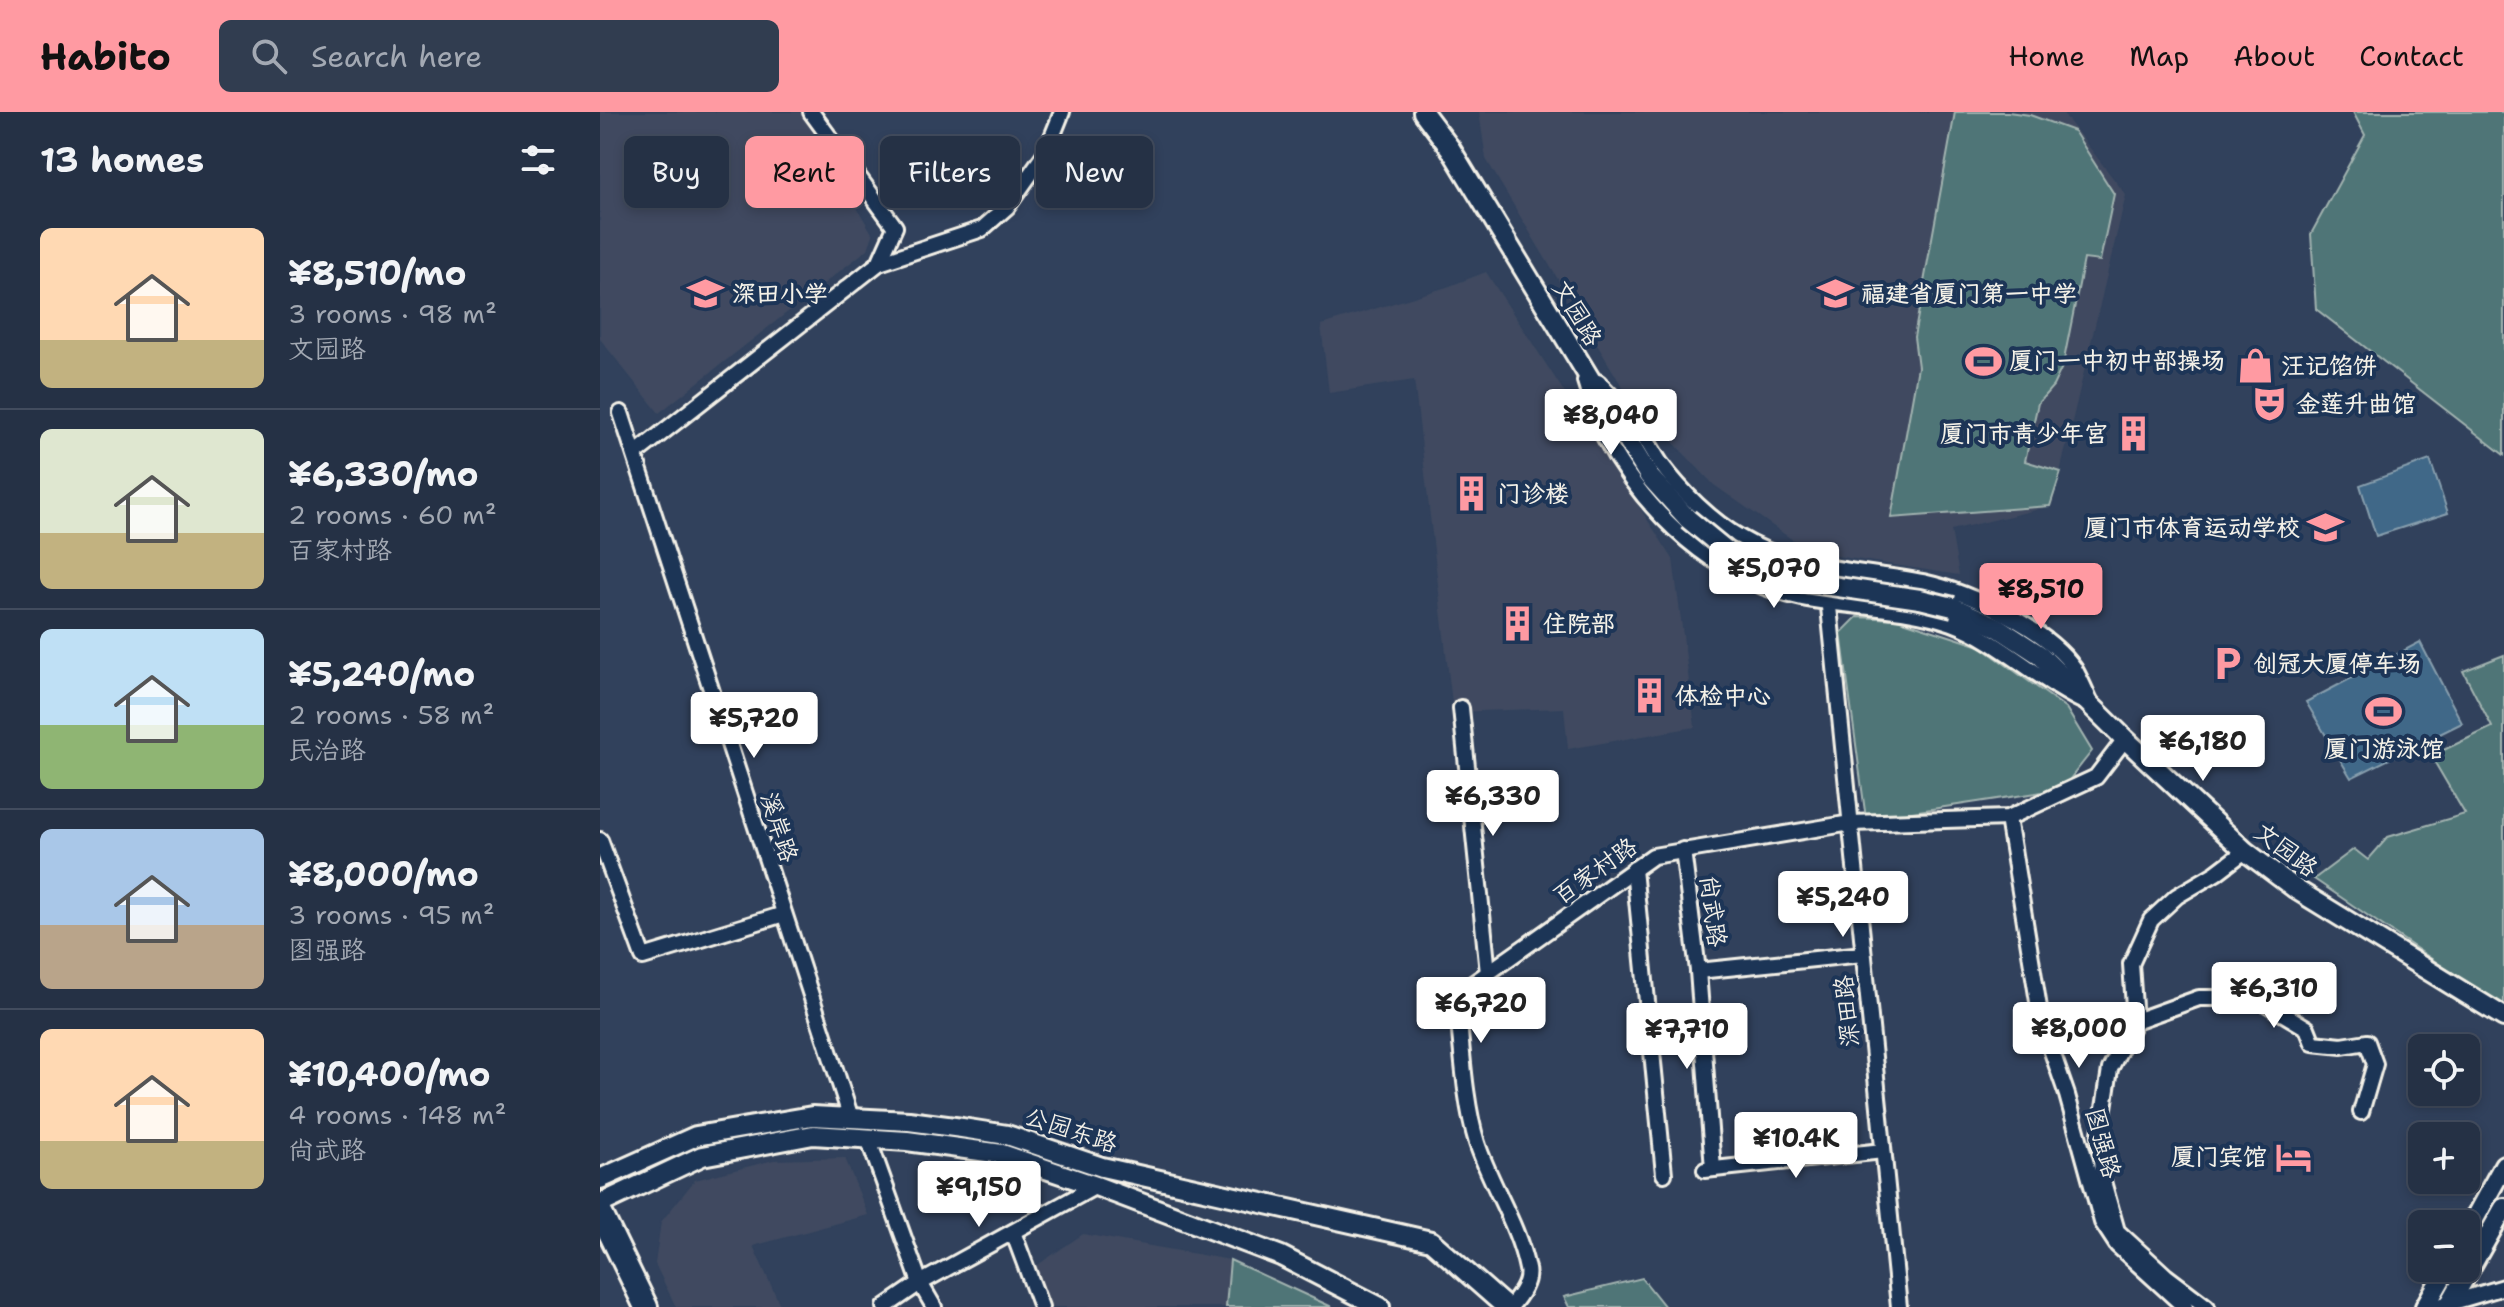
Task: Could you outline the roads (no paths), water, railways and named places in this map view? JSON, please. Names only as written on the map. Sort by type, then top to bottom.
[{"type":"main road","name":"文园路","points":[[1423,112],[1450,148],[1649,476],[1688,519],[1727,551],[1765,571],[1804,582],[1920,599],[1953,607],[1997,627],[2040,655],[2245,851],[2297,890],[2504,1017]]},
{"type":"main road","name":"公园东路","points":[[600,1179],[696,1136],[812,1116],[909,1121],[1007,1135],[1102,1167],[1431,1241],[1508,1307]]},
{"type":"main road","name":"公园东路","points":[[600,1204],[702,1156],[813,1135],[907,1141],[1002,1154],[1096,1186],[1281,1256],[1380,1307]]},
{"type":"main road","points":[[2479,1210],[2504,1165]]},
{"type":"main road","points":[[2445,1306],[2504,1208]]},
{"type":"main road","points":[[600,1212],[646,1307]]},
{"type":"main road","points":[[2425,1307],[2439,1282]]},
{"type":"street","points":[[811,112],[895,227],[879,263]]},
{"type":"street","points":[[635,454],[879,263],[982,229],[1007,207],[1046,152],[1062,112]]},
{"type":"street","points":[[1578,362],[1633,419],[1662,465],[1699,506],[1737,536],[1769,554],[1825,567],[1935,585],[2003,612],[2048,642],[2073,666],[2093,707]]},
{"type":"street","points":[[1578,362],[1604,436],[1635,485],[1675,531],[1715,563],[1758,585],[1802,598],[1921,615],[1951,623],[1989,640],[2052,686],[2093,707]]},
{"type":"street","name":"溪岸路","points":[[621,413],[851,1118]]},
{"type":"street","name":"深田路","points":[[1825,567],[1899,1307]]},
{"type":"street","points":[[1461,708],[1488,973]]},
{"type":"street","name":"百家村路","points":[[1508,1307],[1520,1296],[1528,1273],[1507,1210],[1477,1142],[1457,1002],[1471,985],[1653,856],[1851,823],[2008,818],[2096,777],[2125,739]]},
{"type":"street","name":"图强路","points":[[2008,818],[2041,1020],[2067,1095],[2102,1222],[2117,1245],[2185,1307]]},
{"type":"street","points":[[600,840],[643,957],[784,914]]},
{"type":"street","name":"尚武路","points":[[1683,850],[1698,971],[1709,1170],[1883,1151]]},
{"type":"street","points":[[2207,1307],[2166,1276],[2117,1231],[2102,1178],[2100,1134],[2110,1069],[2135,1021],[2131,964],[2151,920],[2177,896],[2245,851]]},
{"type":"street","points":[[1634,869],[1664,1174]]},
{"type":"street","points":[[1698,971],[1863,954]]},
{"type":"street","points":[[2135,1021],[2199,998],[2257,998],[2307,1028],[2313,1043],[2342,1046],[2367,1042],[2375,1064],[2361,1112]]},
{"type":"street","points":[[868,1138],[920,1283],[934,1307]]},
{"type":"street","points":[[885,1307],[920,1283],[1096,1186]]},
{"type":"street","points":[[1013,1232],[1041,1307]]},
{"type":"street","points":[[2445,1306],[2504,1287]]},
{"type":"place","name":"深田小学","points":[[706,294]]},
{"type":"place","name":"福建省厦门第一中学","points":[[1835,294]]},
{"type":"place","name":"厦门一中初中部操场","points":[[1983,361]]},
{"type":"place","name":"汪记馅饼","points":[[2255,366]]},
{"type":"place","name":"金莲升曲馆","points":[[2270,404]]},
{"type":"place","name":"厦门市青少年宫","points":[[2134,434]]},
{"type":"place","name":"门诊楼","points":[[1471,494]]},
{"type":"place","name":"厦门市体育运动学校","points":[[2326,528]]},
{"type":"place","name":"住院部","points":[[1517,624]]},
{"type":"place","name":"创冠大厦停车场","points":[[2227,664]]},
{"type":"place","name":"体检中心","points":[[1649,696]]},
{"type":"place","name":"厦门游泳馆","points":[[2384,712]]},
{"type":"place","name":"厦门宾馆","points":[[2293,1157]]}]
